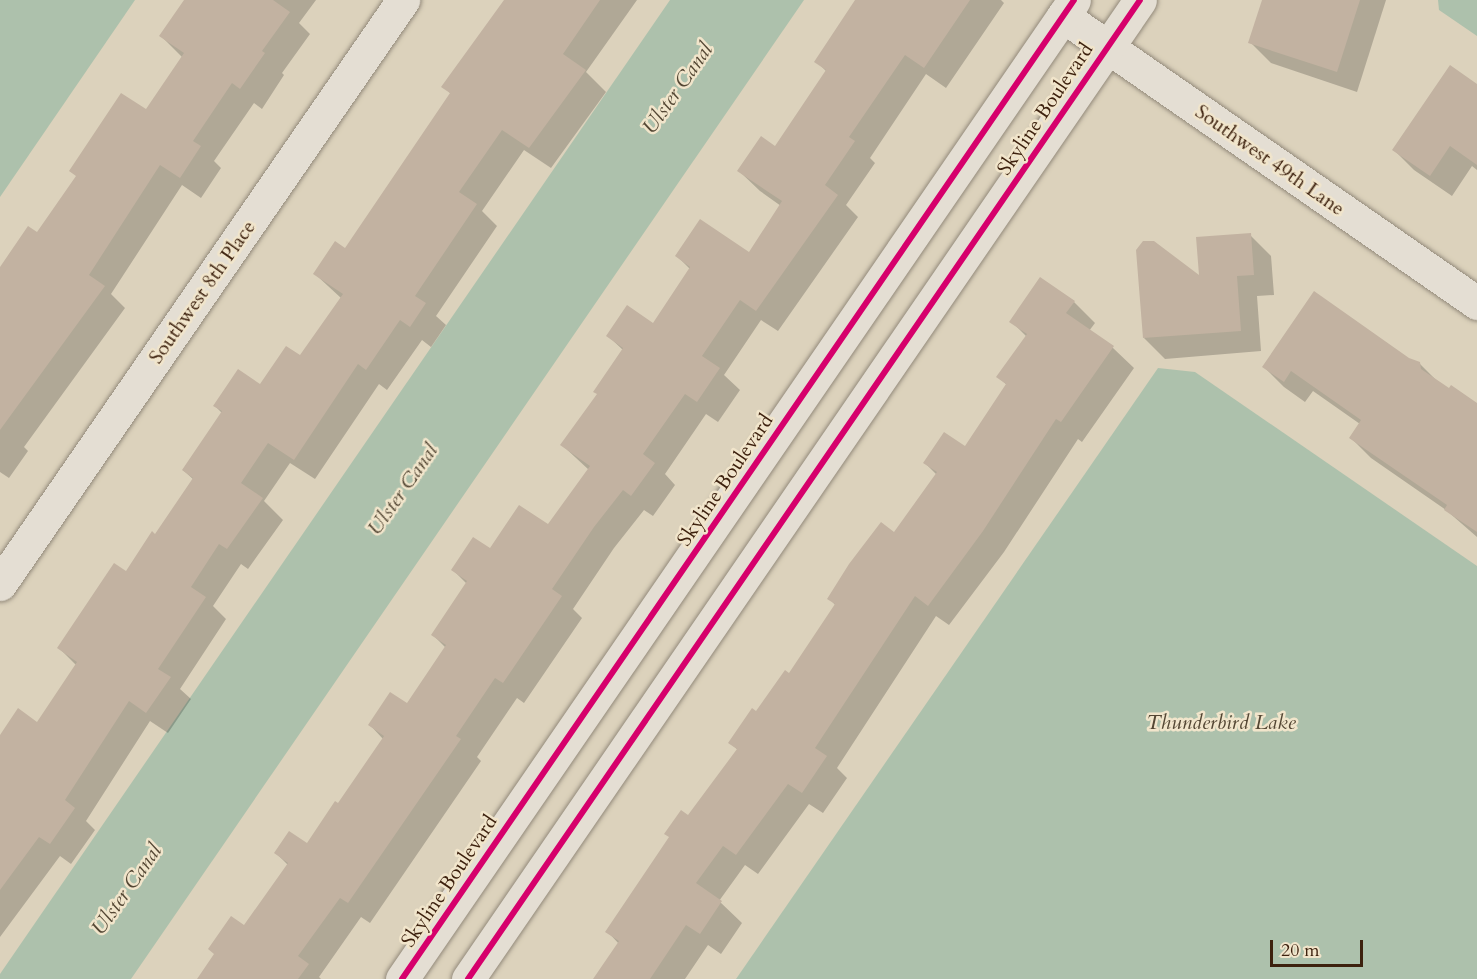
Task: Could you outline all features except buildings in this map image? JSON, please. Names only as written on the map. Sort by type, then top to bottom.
[{"type":"street","name":"Southwest 8th Place","points":[[0,584],[403,0]]},
{"type":"street","name":"Skyline Boulevard","points":[[468,979],[1140,0]]},
{"type":"street","name":"Skyline Boulevard","points":[[402,979],[1069,8]]},
{"type":"street","name":"Southwest 49th Lane","points":[[1069,8],[1107,47],[1477,303]]},
{"type":"water","points":[[0,0],[135,0],[0,197]]},
{"type":"water","name":"Ulster Canal","points":[[670,0],[804,0],[131,979],[0,979],[0,974]]},
{"type":"water","points":[[1438,0],[1477,0],[1477,36],[1439,10]]},
{"type":"water","name":"Thunderbird Lake","points":[[1158,368],[1195,372],[1477,566],[1477,979],[736,979]]},
{"type":"cycle path","points":[[402,979],[1074,0]]},
{"type":"cycle path","points":[[468,979],[1140,0]]}]
